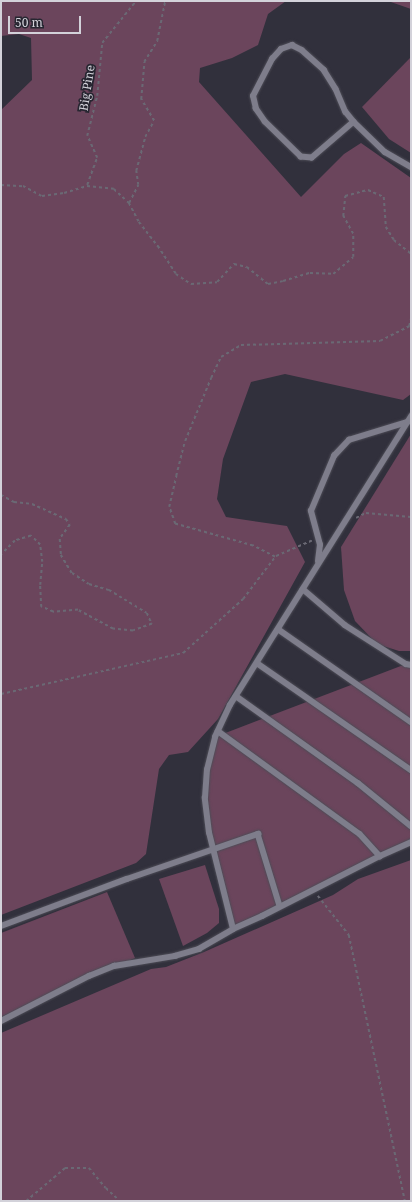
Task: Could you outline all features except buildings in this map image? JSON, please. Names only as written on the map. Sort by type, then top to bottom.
[{"type":"lane","points":[[354,122],[312,158],[301,157],[266,122],[256,109],[253,96],[272,59],[281,49],[292,45],[302,50],[324,70],[336,89],[346,112],[354,122],[385,152],[411,167]]},
{"type":"lane","points":[[233,929],[212,848],[205,798],[207,770],[218,731],[236,696],[411,416]]},
{"type":"lane","points":[[318,564],[320,545],[311,511],[334,456],[349,440],[407,422]]},
{"type":"lane","points":[[303,589],[345,625],[409,666]]},
{"type":"lane","points":[[278,629],[411,722]]},
{"type":"lane","points":[[257,663],[411,770]]},
{"type":"lane","points":[[236,696],[358,783],[411,826]]},
{"type":"lane","points":[[218,731],[360,834],[380,856]]},
{"type":"lane","points":[[1,926],[212,848],[258,834],[280,906]]},
{"type":"lane","points":[[1,1021],[89,976],[114,966],[175,956],[199,949],[233,929],[312,889],[411,842]]},
{"type":"path","name":"Big Pine","points":[[87,186],[97,158],[87,136],[97,96],[102,43],[136,1]]},
{"type":"path","points":[[129,203],[138,185],[136,170],[145,137],[154,121],[141,99],[144,62],[157,41],[165,1]]},
{"type":"path","points":[[1,186],[23,186],[42,196],[64,194],[87,186],[114,189],[129,203],[139,222],[158,246],[176,274],[191,284],[217,282],[234,264],[248,267],[268,284],[310,273],[332,274],[353,257],[353,234],[343,216],[345,196],[368,190],[384,197],[386,227],[394,240],[411,254]]},
{"type":"path","points":[[275,557],[253,546],[175,524],[170,507],[185,441],[221,357],[241,345],[380,341],[409,326],[411,318]]},
{"type":"path","points":[[1,495],[14,502],[32,504],[66,519],[70,525],[60,539],[61,555],[72,573],[89,584],[109,590],[128,604],[147,613],[152,624],[133,631],[112,629],[78,610],[53,612],[41,606],[40,585],[42,562],[40,545],[31,536],[15,541],[1,555]]},
{"type":"path","points":[[354,519],[366,513],[411,516]]},
{"type":"path","points":[[1,694],[183,653],[243,599],[275,557],[318,537]]},
{"type":"path","points":[[312,889],[349,935],[405,1201]]},
{"type":"path","points":[[26,1201],[65,1168],[89,1168],[106,1188],[120,1201]]},
{"type":"shaded area","points":[[1,1],[286,1],[268,14],[258,45],[232,58],[200,68],[199,82],[301,197],[344,154],[361,143],[411,178],[411,394],[403,400],[285,374],[251,382],[223,459],[217,499],[226,517],[287,526],[305,562],[218,719],[188,752],[169,755],[159,769],[146,854],[136,863],[1,915],[1,110],[32,80],[31,38],[19,34],[1,36]]},
{"type":"shaded area","points":[[388,1],[411,1],[411,9]]},
{"type":"shaded area","points":[[411,57],[411,153],[389,139],[362,107]]},
{"type":"shaded area","points":[[411,434],[411,651],[399,651],[377,644],[355,621],[344,590],[341,547]]},
{"type":"shaded area","points":[[406,664],[411,665],[411,842],[233,929],[221,882],[205,798],[215,737]]},
{"type":"shaded area","points":[[411,860],[411,1201],[1,1201],[1,1033],[151,969],[166,967],[204,952],[333,895],[358,879]]},
{"type":"shaded area","points":[[205,865],[219,909],[219,923],[207,933],[183,946],[159,879]]},
{"type":"shaded area","points":[[107,892],[135,958],[1,1017],[1,933]]}]
